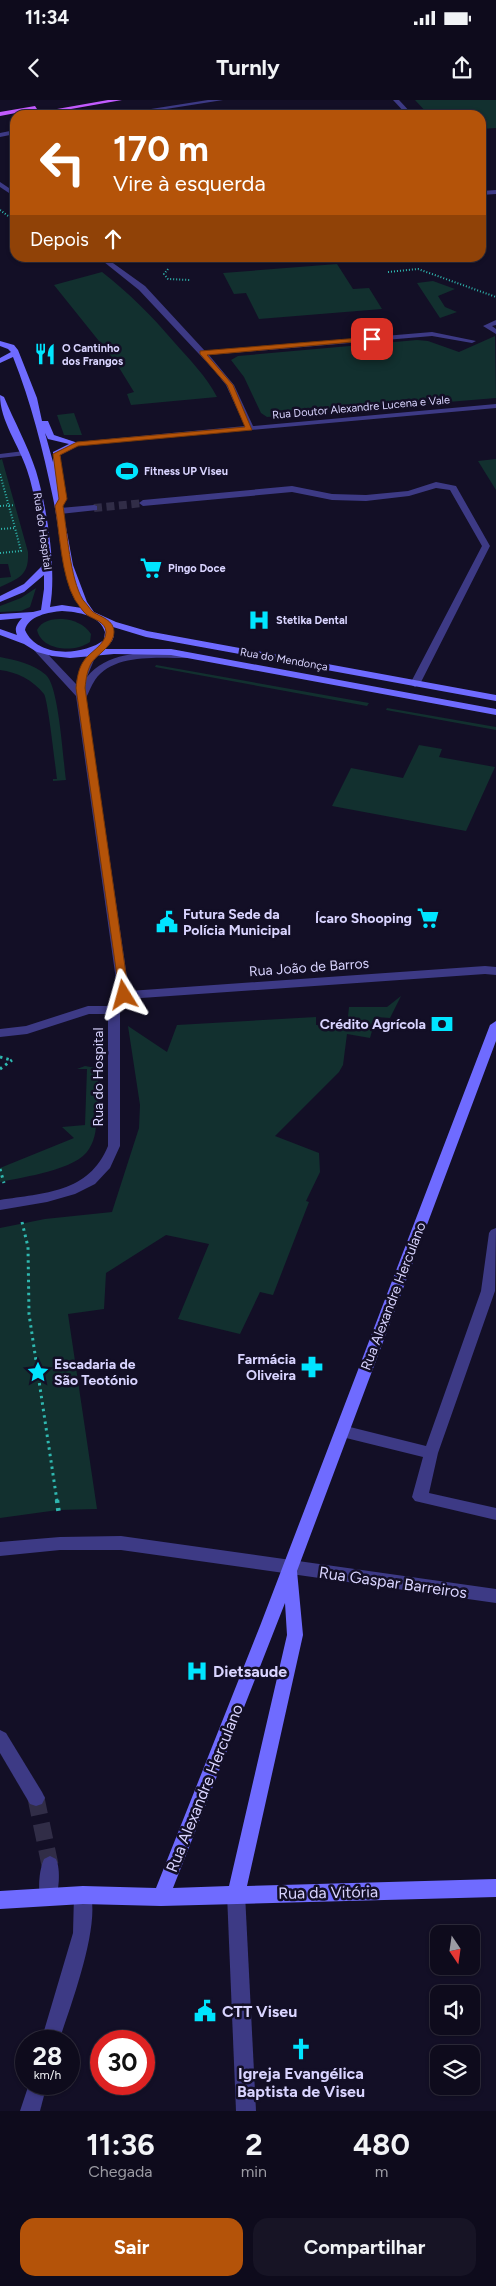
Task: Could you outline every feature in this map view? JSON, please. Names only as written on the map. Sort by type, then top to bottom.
[{"type":"main road","points":[[25,110],[87,100]]},
{"type":"main road","points":[[57,110],[119,100]]},
{"type":"main road","points":[[2,342],[14,350],[30,392]]},
{"type":"main road","points":[[0,361],[14,354]]},
{"type":"main road","name":"Rua Doutor Alexandre Lucena e Vale","points":[[30,392],[50,436],[58,440],[77,444]]},
{"type":"main road","name":"Rua do Hospital","points":[[30,392],[60,509],[72,583],[79,600],[108,626],[110,632],[108,641],[98,650]]},
{"type":"main road","name":"Rua do Hospital","points":[[0,397],[36,487],[48,564],[49,589],[40,612]]},
{"type":"main road","name":"Rua do Hospital","points":[[60,509],[63,499],[56,454],[77,444]]},
{"type":"main road","points":[[0,599],[20,591],[30,584],[39,577],[48,564]]},
{"type":"main road","name":"Rua do Mendonça","points":[[0,617],[24,617],[62,608],[94,615],[113,624],[146,634],[496,698]]},
{"type":"main road","points":[[32,645],[23,638],[20,631],[21,625],[40,612]]},
{"type":"main road","points":[[0,632],[57,654],[70,655],[98,650],[152,650],[191,655]]},
{"type":"main road","name":"Rua do Mendonça","points":[[191,655],[496,712]]},
{"type":"main road","name":"Rua Alexandre Herculano","points":[[161,1896],[268,1626],[496,1025]]},
{"type":"main road","name":"Rua Alexandre Herculano","points":[[236,1894],[295,1634],[290,1567]]},
{"type":"main road","name":"Rua da Vitória","points":[[0,1900],[83,1896],[161,1896],[496,1888]]},
{"type":"street","points":[[148,110],[220,100]]},
{"type":"street","points":[[396,100],[405,110]]},
{"type":"street","points":[[167,107],[170,110]]},
{"type":"street","points":[[107,262],[142,288],[230,385],[250,428]]},
{"type":"street","points":[[496,322],[487,326],[496,332]]},
{"type":"street","points":[[202,353],[432,334],[472,341]]},
{"type":"street","name":"Rua Doutor Alexandre Lucena e Vale","points":[[77,444],[496,406]]},
{"type":"street","points":[[0,456],[24,453]]},
{"type":"street","points":[[143,503],[292,489],[332,497],[366,498],[409,493],[436,486],[454,488],[486,546],[415,684]]},
{"type":"street","points":[[60,509],[94,508]]},
{"type":"street","points":[[32,645],[54,664],[82,697]]},
{"type":"street","points":[[98,650],[82,674],[80,688],[124,995]]},
{"type":"street","name":"Rua do Mendonça","points":[[82,697],[94,674],[119,661],[160,655],[191,655]]},
{"type":"street","name":"Rua João de Barros","points":[[124,995],[476,970],[496,971]]},
{"type":"street","name":"Rua do Hospital","points":[[0,1205],[76,1188],[90,1181],[110,1158],[114,1146],[114,1010],[116,1002],[124,995]]},
{"type":"street","points":[[0,1033],[27,1030],[88,1010],[114,1010]]},
{"type":"street","points":[[496,1232],[488,1291],[431,1453],[420,1497],[496,1514]]},
{"type":"street","points":[[342,1431],[431,1453]]},
{"type":"street","name":"Rua Gaspar Barreiros","points":[[0,1549],[31,1544],[67,1542],[156,1546],[496,1596]]},
{"type":"street","points":[[0,1738],[36,1798]]},
{"type":"street","points":[[48,1897],[50,1865]]},
{"type":"street","points":[[236,1894],[246,2111]]},
{"type":"street","points":[[53,2030],[82,1933],[83,1896]]},
{"type":"street","points":[[30,2111],[35,2095]]},
{"type":"path","points":[[168,269],[164,274],[168,279],[190,280]]},
{"type":"path","points":[[388,272],[418,269],[496,297]]},
{"type":"path","points":[[0,474],[21,551],[0,553]]},
{"type":"path","points":[[0,506],[15,505]]},
{"type":"path","points":[[0,529],[15,528]]},
{"type":"path","points":[[0,1057],[12,1060],[0,1069]]},
{"type":"path","points":[[0,1062],[5,1065]]},
{"type":"path","points":[[0,1169],[4,1184]]},
{"type":"path","points":[[20,1217],[28,1247],[29,1314],[59,1515]]},
{"type":"green space","points":[[415,100],[496,100],[496,128],[486,129],[486,110],[424,110]]},
{"type":"green space","points":[[337,264],[353,289],[369,288],[382,309],[259,319],[246,293],[234,294],[223,273]]},
{"type":"green space","points":[[102,272],[157,323],[197,368],[217,397],[131,405],[127,394],[134,392],[115,361],[54,285]]},
{"type":"green space","points":[[433,281],[455,289],[438,296],[445,307],[457,312],[440,318],[417,283]]},
{"type":"green space","points":[[495,336],[496,398],[267,417],[261,413],[244,377],[231,360],[238,356],[417,340],[428,341],[459,352]]},
{"type":"green space","points":[[74,413],[82,435],[64,435],[57,415]]},
{"type":"green space","points":[[2,459],[28,552],[28,560],[22,575],[0,587],[0,578],[11,577],[8,564],[0,564],[0,460]]},
{"type":"green space","points":[[496,459],[496,490],[478,461]]},
{"type":"green space","points":[[36,588],[30,607],[21,611],[0,612],[0,606],[21,598]]},
{"type":"green space","points":[[55,619],[63,619],[82,625],[91,634],[90,642],[83,646],[68,649],[52,646],[40,637],[37,630],[42,624]]},
{"type":"green space","points":[[0,657],[36,668],[46,675],[50,682],[60,724],[66,780],[53,781],[53,779],[57,779],[44,694],[24,678],[0,670]]},
{"type":"green space","points":[[156,665],[369,703],[367,706],[155,667]]},
{"type":"green space","points":[[387,708],[496,727],[496,730],[386,710]]},
{"type":"green space","points":[[419,745],[442,749],[439,757],[495,767],[466,831],[332,806],[351,768],[403,778]]},
{"type":"green space","points":[[401,996],[390,1018],[376,1017],[370,1038],[347,1034],[343,1065],[339,1072],[275,1136],[319,1153],[320,1172],[306,1201],[309,1202],[273,1295],[260,1292],[240,1334],[178,1319],[209,1244],[166,1235],[106,1273],[104,1309],[68,1314],[97,1509],[58,1510],[0,1518],[0,1228],[45,1219],[112,1212],[139,1128],[140,1105],[128,1026],[167,1052],[177,1025],[316,1017],[316,1025],[347,1026],[349,1007],[387,1007]]},
{"type":"green space","points":[[85,1066],[96,1068],[98,1086],[95,1132],[89,1149],[83,1156],[73,1162],[49,1172],[0,1182],[0,1168],[74,1138],[62,1127],[85,1125],[87,1069],[77,1069]]},
{"type":"tunnel","points":[[94,508],[143,503]]},
{"type":"tunnel","points":[[36,1798],[50,1865]]},
{"type":"place","name":"O Cantinho dos Frangos","points":[[45,354]]},
{"type":"place","name":"Fitness UP Viseu","points":[[127,471]]},
{"type":"place","name":"Pingo Doce","points":[[151,568]]},
{"type":"place","name":"Stetika Dental","points":[[259,620]]},
{"type":"place","name":"Ícaro Shooping","points":[[428,918]]},
{"type":"place","name":"Futura Sede da Polícia Municipal","points":[[167,922]]},
{"type":"place","name":"Crédito Agrícola","points":[[442,1024]]},
{"type":"place","name":"Farmácia Oliveira","points":[[312,1367]]},
{"type":"place","name":"Escadaria de São Teotónio","points":[[38,1372]]},
{"type":"place","name":"Dietsaude","points":[[197,1671]]},
{"type":"place","name":"CTT Viseu","points":[[205,2011]]},
{"type":"place","name":"Igreja Evangélica Baptista de Viseu","points":[[301,2049]]},
{"type":"route","points":[[124,995],[80,688],[82,674],[88,662],[94,653],[108,641],[110,632],[108,626],[99,616],[90,613],[79,600],[72,583],[59,506],[63,499],[56,454],[77,444],[214,433],[250,428],[230,385],[202,353],[372,339]]}]
